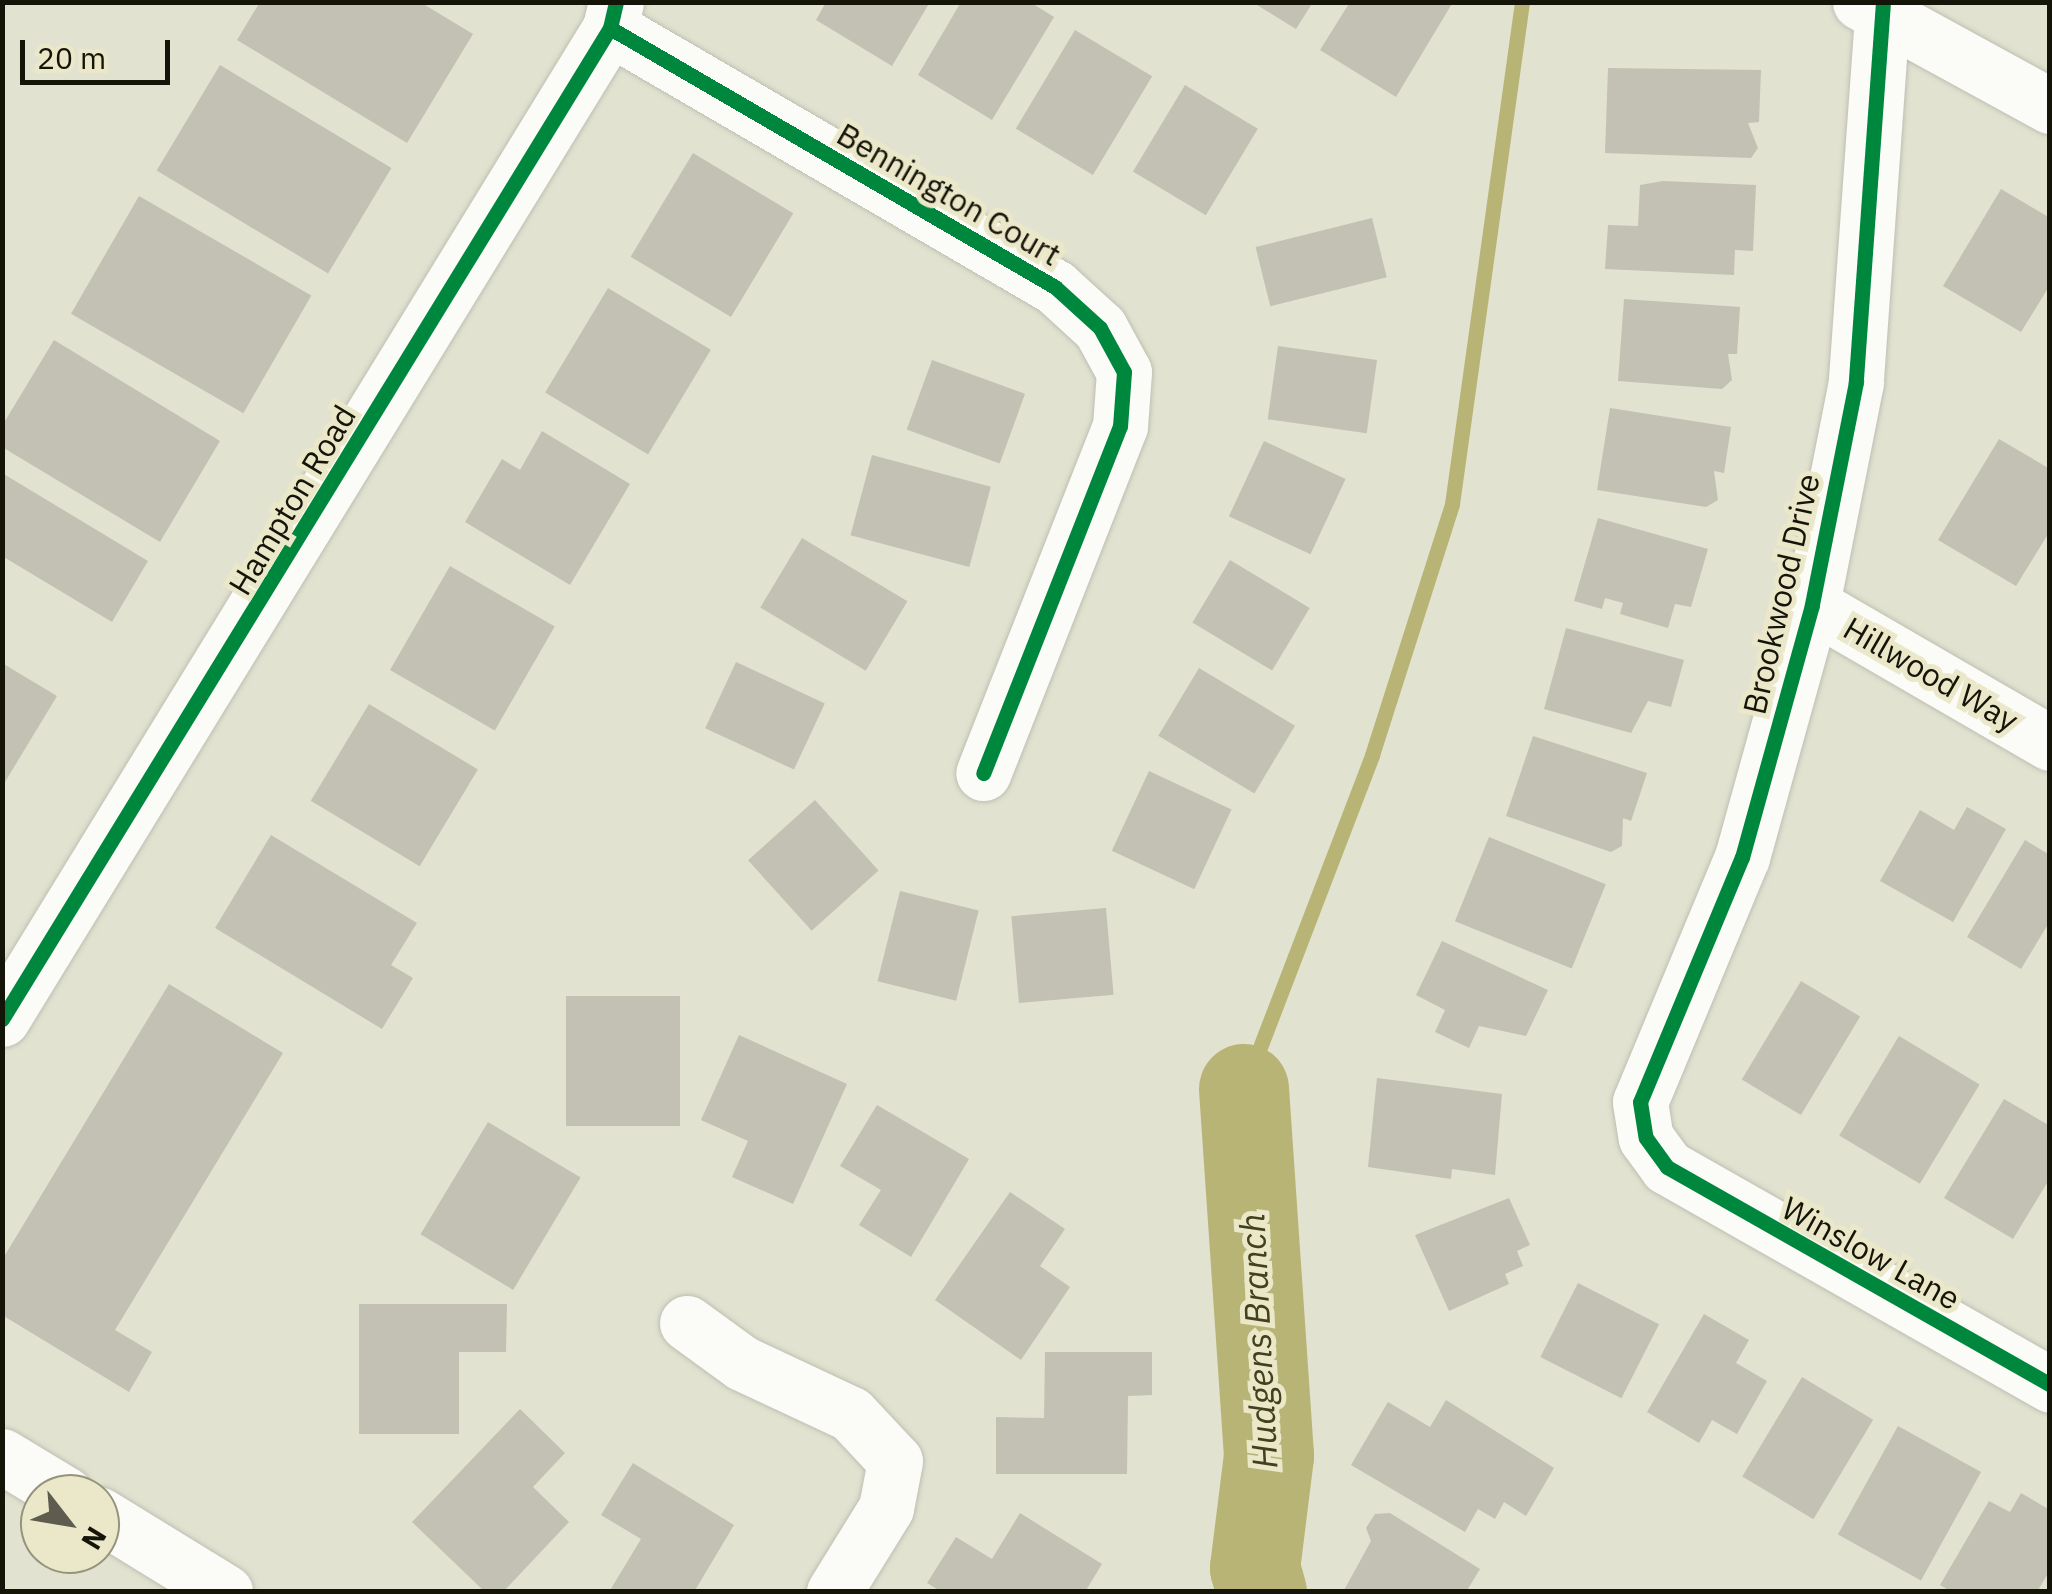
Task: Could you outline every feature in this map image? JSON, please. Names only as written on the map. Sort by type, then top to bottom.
[{"type":"street","points":[[1875,5],[2050,106]]},
{"type":"street","name":"Brookwood Drive","points":[[1667,1168],[1646,1138],[1640,1102],[1742,858],[1812,605],[1856,382],[1875,5]]},
{"type":"street","name":"Bennington Court","points":[[613,15],[1056,287],[1100,328],[1124,372],[1120,426],[983,772]]},
{"type":"street","name":"Hampton Road","points":[[2,1019],[613,15]]},
{"type":"street","name":"Hillwood Way","points":[[1812,605],[2050,743]]},
{"type":"street","name":"Winslow Lane","points":[[1667,1168],[2050,1385]]},
{"type":"street","points":[[687,1323],[742,1362],[850,1414],[895,1460],[886,1508],[834,1592]]},
{"type":"street","points":[[2,1456],[32,1474]]},
{"type":"street","points":[[120,1527],[226,1592]]},
{"type":"building","points":[[260,2],[420,2],[473,34],[407,143],[237,40]]},
{"type":"building","points":[[826,2],[930,2],[892,66],[816,20]]},
{"type":"building","points":[[961,2],[1030,2],[1054,17],[992,120],[918,75]]},
{"type":"building","points":[[1252,2],[1313,2],[1296,29]]},
{"type":"building","points":[[1350,2],[1453,2],[1396,97],[1320,50]]},
{"type":"building","points":[[1075,30],[1152,76],[1093,175],[1016,129]]},
{"type":"building","points":[[220,65],[391,168],[328,273],[157,170]]},
{"type":"building","points":[[1608,68],[1761,70],[1759,122],[1748,123],[1758,148],[1751,158],[1605,153]]},
{"type":"building","points":[[1185,85],[1258,129],[1206,215],[1133,172]]},
{"type":"building","points":[[693,153],[793,213],[731,317],[631,257]]},
{"type":"building","points":[[1663,181],[1756,185],[1753,251],[1735,250],[1734,275],[1605,269],[1608,225],[1638,226],[1640,185]]},
{"type":"building","points":[[2001,189],[2050,218],[2050,285],[2021,332],[1943,286]]},
{"type":"building","points":[[139,196],[311,296],[243,413],[71,314]]},
{"type":"building","points":[[1372,218],[1387,277],[1270,306],[1256,247]]},
{"type":"building","points":[[608,288],[711,350],[648,454],[545,393]]},
{"type":"building","points":[[1624,299],[1740,307],[1737,354],[1728,354],[1732,380],[1722,389],[1618,381]]},
{"type":"building","points":[[54,340],[220,441],[160,542],[2,447],[2,426]]},
{"type":"building","points":[[1278,346],[1377,360],[1367,433],[1268,419]]},
{"type":"building","points":[[932,360],[1025,394],[1000,463],[907,430]]},
{"type":"building","points":[[1610,408],[1731,427],[1724,473],[1714,471],[1718,500],[1706,507],[1597,490]]},
{"type":"building","points":[[542,431],[630,484],[570,585],[465,522],[502,459],[520,470]]},
{"type":"building","points":[[1999,439],[2050,469],[2050,531],[2016,586],[1938,540]]},
{"type":"building","points":[[1264,441],[1346,479],[1310,554],[1229,516]]},
{"type":"building","points":[[872,455],[991,487],[969,567],[851,535]]},
{"type":"building","points":[[2,473],[148,561],[112,622],[2,556]]},
{"type":"building","points":[[1598,518],[1708,549],[1691,607],[1675,604],[1668,628],[1620,614],[1623,603],[1605,598],[1602,609],[1574,601]]},
{"type":"building","points":[[802,538],[907,601],[866,671],[760,607]]},
{"type":"building","points":[[1230,560],[1310,608],[1272,670],[1192,623]]},
{"type":"building","points":[[450,566],[555,626],[495,730],[390,670]]},
{"type":"building","points":[[1566,628],[1684,660],[1671,707],[1648,701],[1631,733],[1544,709]]},
{"type":"building","points":[[736,662],[825,703],[794,770],[705,728]]},
{"type":"building","points":[[2,663],[57,696],[2,787]]},
{"type":"building","points":[[1199,668],[1295,726],[1254,793],[1158,736]]},
{"type":"building","points":[[369,704],[478,769],[420,866],[311,801]]},
{"type":"building","points":[[1533,736],[1647,773],[1631,821],[1623,818],[1622,846],[1611,852],[1506,816]]},
{"type":"building","points":[[1149,771],[1231,809],[1194,889],[1112,851]]},
{"type":"building","points":[[815,800],[879,871],[812,931],[748,860]]},
{"type":"building","points":[[1967,807],[2006,829],[1953,922],[1880,881],[1920,810],[1954,830]]},
{"type":"building","points":[[271,835],[417,923],[391,965],[413,978],[382,1029],[215,928]]},
{"type":"building","points":[[1489,837],[1606,884],[1572,969],[1455,921]]},
{"type":"building","points":[[2025,840],[2050,855],[2050,921],[2021,969],[1967,937]]},
{"type":"building","points":[[900,891],[979,911],[956,1001],[878,981]]},
{"type":"building","points":[[1106,908],[1114,995],[1019,1003],[1011,916]]},
{"type":"building","points":[[1442,941],[1548,990],[1526,1036],[1479,1026],[1469,1048],[1435,1032],[1445,1010],[1416,995]]},
{"type":"building","points":[[1801,981],[1860,1017],[1801,1115],[1742,1080]]},
{"type":"building","points":[[169,984],[283,1053],[115,1330],[152,1352],[129,1392],[2,1315],[2,1260]]},
{"type":"building","points":[[566,996],[680,996],[680,1126],[566,1126]]},
{"type":"building","points":[[739,1035],[847,1084],[793,1204],[732,1177],[748,1141],[701,1120]]},
{"type":"building","points":[[1899,1036],[1980,1084],[1920,1184],[1839,1135]]},
{"type":"building","points":[[1377,1078],[1502,1094],[1495,1175],[1452,1169],[1451,1179],[1368,1167]]},
{"type":"building","points":[[2004,1099],[2050,1126],[2050,1178],[2013,1239],[1944,1198]]},
{"type":"building","points":[[877,1105],[969,1159],[911,1257],[859,1225],[881,1190],[840,1166]]},
{"type":"building","points":[[488,1122],[581,1178],[513,1290],[421,1234]]},
{"type":"building","points":[[1010,1192],[1065,1229],[1040,1266],[1070,1287],[1021,1360],[935,1300]]},
{"type":"building","points":[[1509,1198],[1530,1245],[1517,1251],[1523,1266],[1505,1274],[1509,1284],[1449,1311],[1415,1235]]},
{"type":"building","points":[[1578,1283],[1659,1324],[1621,1398],[1540,1357]]},
{"type":"building","points":[[359,1304],[507,1304],[506,1352],[459,1352],[459,1434],[359,1434]]},
{"type":"building","points":[[1704,1314],[1749,1340],[1736,1363],[1767,1381],[1737,1434],[1712,1420],[1699,1443],[1647,1412]]},
{"type":"building","points":[[1045,1352],[1152,1352],[1152,1395],[1128,1396],[1127,1474],[996,1474],[996,1417],[1044,1418]]},
{"type":"building","points":[[1802,1377],[1873,1420],[1813,1519],[1742,1476]]},
{"type":"building","points":[[1446,1400],[1554,1468],[1526,1516],[1504,1502],[1495,1519],[1478,1509],[1465,1532],[1351,1465],[1388,1402],[1430,1427]]},
{"type":"building","points":[[520,1409],[565,1453],[533,1487],[569,1522],[503,1592],[485,1592],[412,1522]]},
{"type":"building","points":[[1898,1426],[1981,1472],[1921,1581],[1838,1534]]},
{"type":"building","points":[[633,1463],[734,1525],[694,1592],[609,1592],[641,1539],[601,1515]]},
{"type":"building","points":[[2021,1493],[2050,1510],[2050,1570],[2037,1592],[1952,1592],[1940,1585],[1989,1501],[2010,1512]]},
{"type":"building","points":[[1020,1513],[1102,1564],[1085,1592],[942,1592],[927,1583],[956,1537],[992,1559]]},
{"type":"building","points":[[1390,1513],[1480,1569],[1466,1592],[1343,1592],[1371,1541],[1366,1528],[1375,1514]]},
{"type":"waterway","points":[[1244,1089],[1372,755],[1452,504],[1522,2]]},
{"type":"waterway","name":"Hudgens Branch","points":[[1244,1089],[1269,1456],[1255,1568],[1262,1592]]},
{"type":"cycle path","points":[[2,1019],[610,28],[616,2]]},
{"type":"cycle path","points":[[1883,2],[1856,382],[1812,605],[1742,857],[1640,1102],[1646,1138],[1667,1167],[2050,1385]]},
{"type":"cycle path","points":[[610,28],[1055,287],[1100,328],[1124,372],[1120,426],[983,773]]}]
